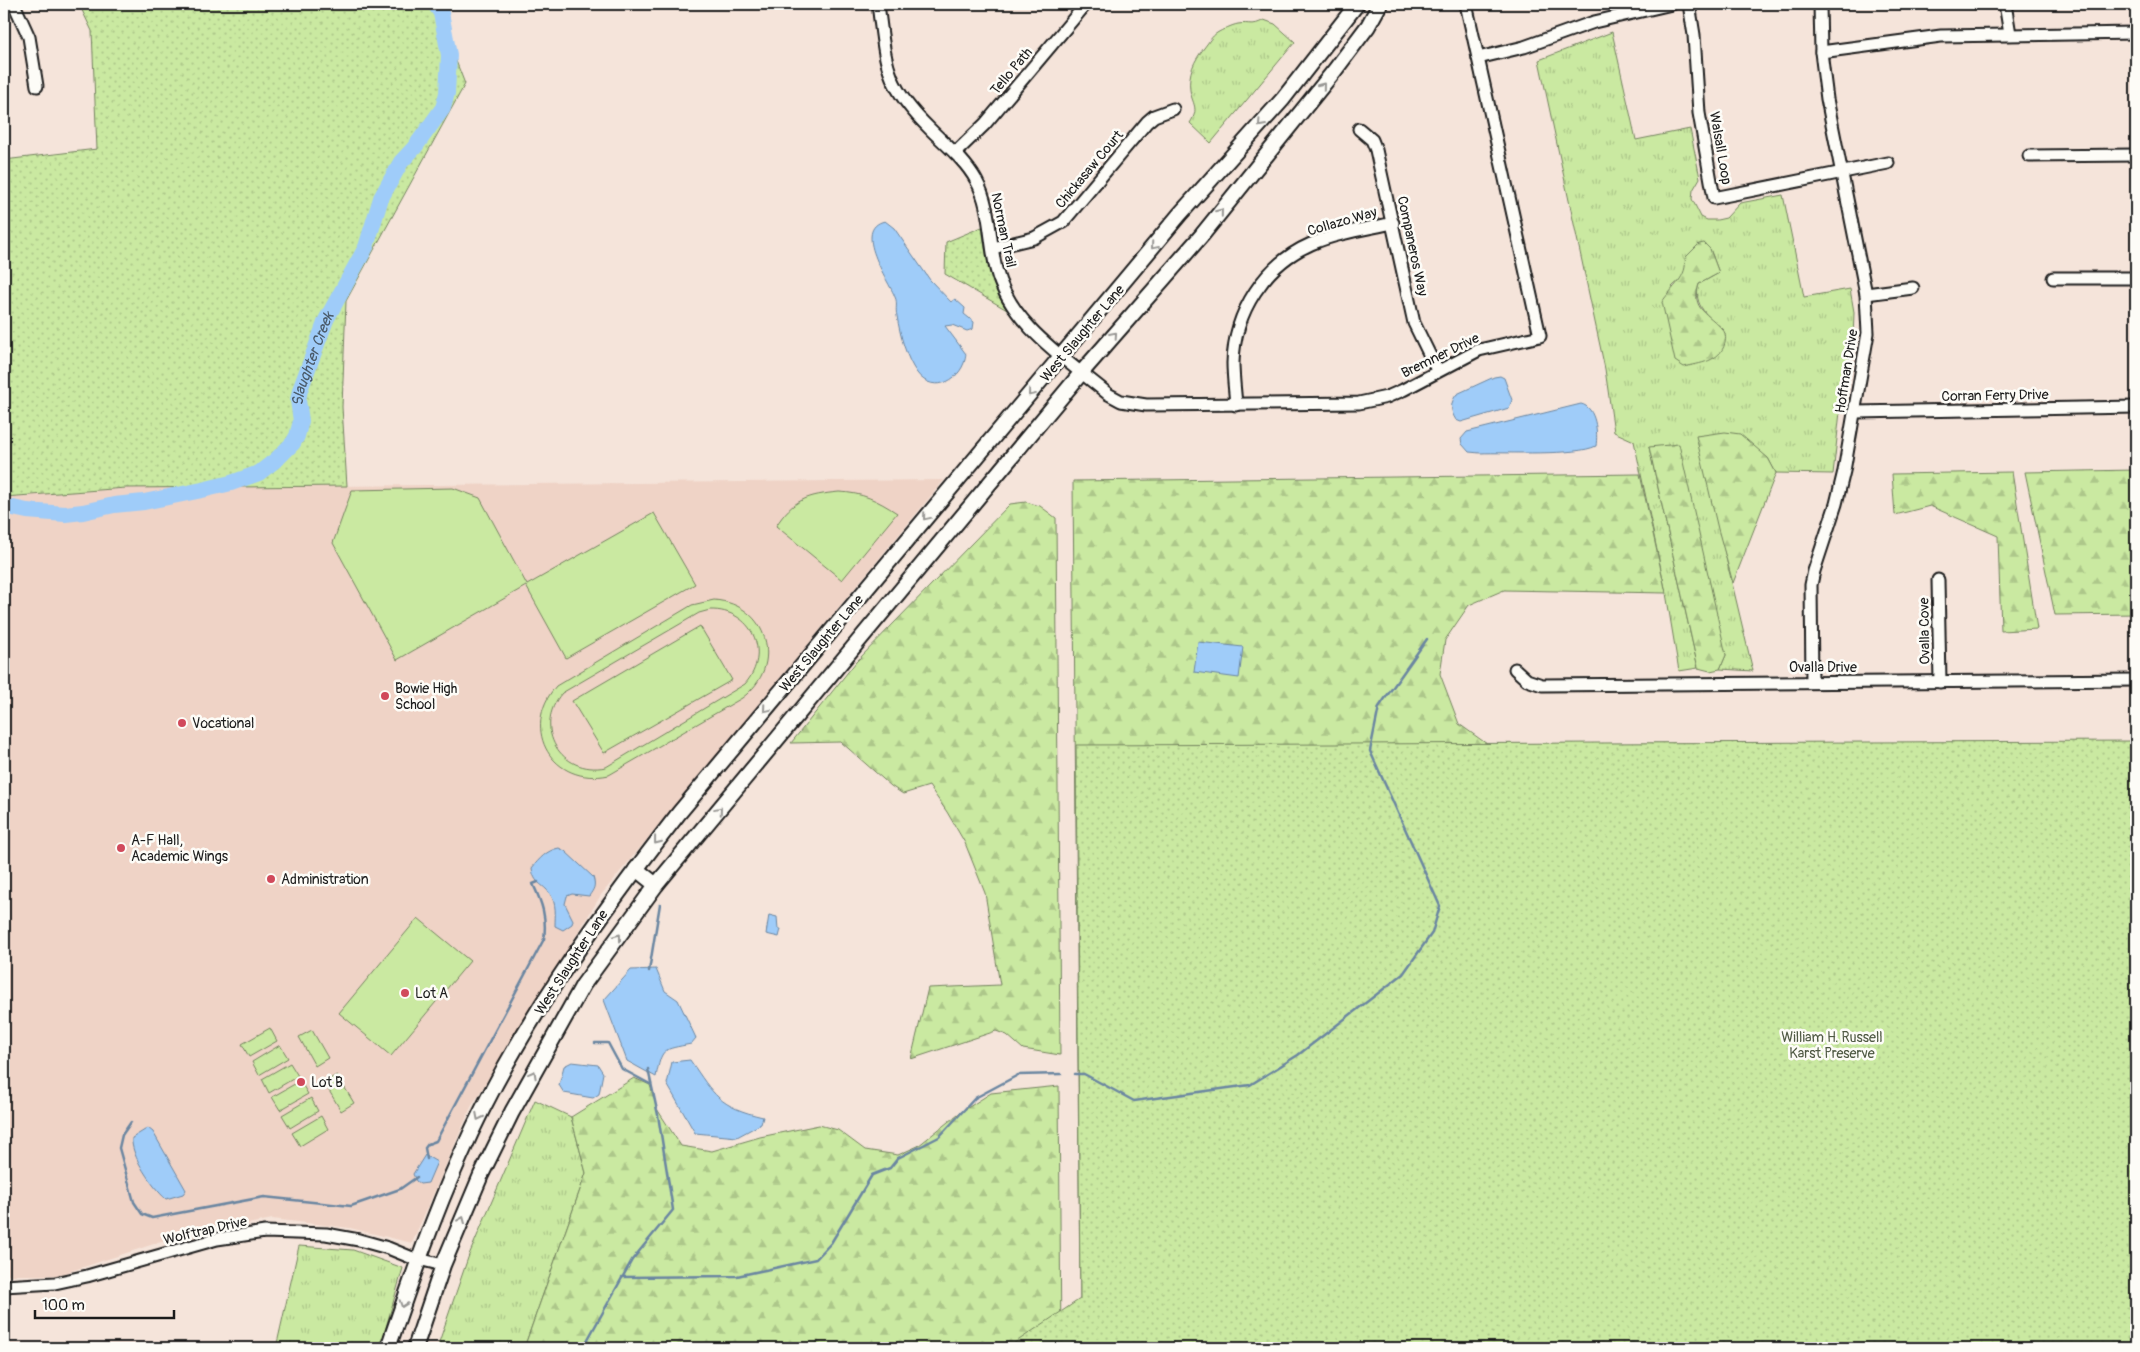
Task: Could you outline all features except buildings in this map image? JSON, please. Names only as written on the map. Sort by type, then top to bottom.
[{"type":"main road","name":"West Slaughter Lane","points":[[388,1348],[418,1260],[460,1156],[505,1066],[560,975],[621,888],[679,812],[1063,356],[1180,214],[1290,90],[1357,4]]},
{"type":"main road","name":"West Slaughter Lane","points":[[415,1348],[443,1265],[481,1175],[516,1103],[583,985],[656,885],[1082,372],[1202,234],[1306,106],[1368,26],[1380,4]]},
{"type":"main road","points":[[1290,90],[1306,106]]},
{"type":"main road","points":[[636,870],[656,885]]},
{"type":"street","points":[[14,4],[29,37],[37,86]]},
{"type":"street","name":"Norman Trail","points":[[881,4],[886,64],[894,85],[907,106],[968,169],[981,193],[1000,281],[1016,311],[1026,324],[1082,372]]},
{"type":"street","name":"Tello Path","points":[[955,154],[985,124],[1086,4]]},
{"type":"street","name":"Bremner Drive","points":[[1082,372],[1108,394],[1121,401],[1134,404],[1337,404],[1372,401],[1403,390],[1479,350],[1540,336],[1466,4]]},
{"type":"street","points":[[1478,58],[1524,47],[1594,22],[1672,4]]},
{"type":"street","name":"Walsall Loop","points":[[1689,4],[1694,35],[1699,113],[1714,198],[1842,172]]},
{"type":"street","name":"Hoffman Drive","points":[[1812,682],[1811,585],[1836,504],[1855,412],[1868,333],[1866,294],[1827,99],[1821,52],[1820,4]]},
{"type":"street","points":[[2005,4],[2010,34]]},
{"type":"street","points":[[1821,52],[1919,38],[2010,34],[2136,33]]},
{"type":"street","name":"Chickasaw Court","points":[[993,248],[1034,238],[1063,222],[1147,122],[1164,111],[1173,109]]},
{"type":"street","name":"Companeros Way","points":[[1359,129],[1372,140],[1376,150],[1414,323],[1438,370]]},
{"type":"street","points":[[2029,156],[2136,155]]},
{"type":"street","points":[[1842,172],[1888,163]]},
{"type":"street","name":"Collazo Way","points":[[1236,405],[1233,363],[1237,336],[1248,304],[1267,276],[1293,253],[1311,244],[1393,223]]},
{"type":"street","points":[[2053,278],[2136,278]]},
{"type":"street","points":[[1866,294],[1913,288]]},
{"type":"street","name":"Corran Ferry Drive","points":[[1855,412],[2136,407]]},
{"type":"street","name":"Ovalla Cove","points":[[1938,580],[1940,682]]},
{"type":"street","name":"Ovalla Drive","points":[[1514,669],[1527,680],[1542,685],[2136,680]]},
{"type":"street","name":"Wolftrap Drive","points":[[4,1286],[56,1283],[217,1239],[265,1232],[326,1234],[388,1248],[418,1260],[443,1265]]},
{"type":"shaded area","name":"Bowie High School","points":[[944,480],[601,895],[471,1107],[412,1243],[350,1228],[272,1219],[157,1243],[59,1275],[4,1275],[4,497],[126,488]]},
{"type":"green space","points":[[79,4],[433,4],[435,7],[465,84],[346,301],[342,407],[347,486],[126,488],[4,497],[4,160],[97,149],[92,31]]},
{"type":"green space","points":[[1264,20],[1275,24],[1295,42],[1211,143],[1190,123],[1195,110],[1190,90],[1192,67],[1200,53],[1217,33],[1236,25],[1254,24]]},
{"type":"green space","points":[[1612,32],[1636,140],[1690,129],[1700,178],[1693,190],[1692,199],[1701,217],[1707,220],[1726,218],[1740,203],[1783,195],[1804,297],[1850,289],[1854,312],[1853,341],[1841,403],[1833,474],[1776,473],[1768,458],[1697,436],[1753,671],[1720,669],[1726,655],[1649,447],[1698,668],[1679,671],[1666,593],[1634,441],[1614,432],[1605,369],[1539,60]],"holes":[[[1710,249],[1719,273],[1699,284],[1697,292],[1703,310],[1724,330],[1672,287],[1682,278],[1687,268]]]},
{"type":"green space","points":[[982,227],[987,260],[996,291],[1007,310],[945,274],[946,242]]},
{"type":"green space","points":[[1704,243],[1710,249],[1719,273],[1699,284],[1697,300],[1702,310],[1723,330],[1725,341],[1719,354],[1714,358],[1703,363],[1684,367],[1675,361],[1662,302],[1682,276],[1685,258],[1699,244]]},
{"type":"green space","points":[[1725,432],[1740,434],[1768,458],[1776,473],[1733,583],[1696,436]]},
{"type":"green space","points":[[1679,444],[1726,655],[1720,669],[1710,671],[1698,668],[1649,447]]},
{"type":"green space","points":[[2136,470],[2136,614],[2055,615],[2025,472]]},
{"type":"green space","points":[[2012,472],[2037,629],[2001,631],[1998,536],[1930,506],[1895,515],[1892,474]]},
{"type":"green space","points":[[1640,474],[1666,593],[1504,590],[1469,605],[1445,640],[1440,674],[1459,724],[1487,744],[1697,743],[1080,1299],[1073,481]]},
{"type":"green space","points":[[453,488],[480,498],[527,585],[654,513],[695,584],[566,658],[526,586],[397,660],[333,543],[352,490]]},
{"type":"green space","points":[[839,492],[870,498],[897,513],[842,580],[776,526],[795,504],[802,500],[818,495]]},
{"type":"green space","points":[[1026,502],[1040,506],[1056,518],[1060,1055],[1023,1049],[1007,1035],[996,1031],[911,1059],[928,988],[1000,985],[985,893],[965,843],[929,786],[903,794],[891,786],[841,742],[791,743],[856,662],[1010,504]]},
{"type":"green space","points":[[714,600],[733,604],[747,613],[758,624],[765,638],[767,654],[764,670],[756,685],[742,698],[609,775],[589,776],[572,772],[558,764],[548,752],[542,737],[541,720],[545,703],[556,686],[692,605]],"holes":[[[710,610],[725,612],[737,617],[747,625],[757,647],[757,659],[753,672],[745,684],[606,767],[590,768],[576,764],[564,757],[556,746],[551,734],[550,721],[553,707],[562,693],[699,613]]]},
{"type":"green space","points":[[700,626],[732,680],[604,753],[572,701]]},
{"type":"green space","name":"William H. Russell Karst Preserve","points":[[2136,741],[2136,1348],[1007,1348],[1080,1299],[1076,745]]},
{"type":"green space","name":"Lot A","points":[[418,918],[470,961],[391,1056],[339,1013]]},
{"type":"green space","points":[[270,1028],[277,1041],[249,1057],[242,1044]]},
{"type":"green space","points":[[312,1030],[328,1058],[315,1066],[299,1037]]},
{"type":"green space","points":[[280,1045],[288,1058],[259,1075],[252,1062]]},
{"type":"green space","points":[[290,1063],[298,1076],[269,1093],[262,1079]]},
{"type":"green space","points":[[337,1075],[354,1103],[341,1111],[324,1082]]},
{"type":"green space","points":[[634,1078],[650,1085],[657,1109],[681,1146],[712,1151],[760,1137],[819,1125],[838,1130],[865,1150],[898,1155],[918,1146],[958,1114],[991,1093],[1059,1086],[1061,1348],[524,1348],[586,1173],[571,1117]]},
{"type":"green space","points":[[300,1081],[308,1094],[280,1110],[272,1097]]},
{"type":"green space","points":[[311,1098],[318,1111],[290,1128],[282,1115]]},
{"type":"green space","points":[[535,1100],[571,1117],[586,1173],[524,1348],[437,1348],[469,1255]]},
{"type":"green space","points":[[321,1116],[328,1129],[300,1146],[292,1133]]},
{"type":"green space","points":[[299,1246],[353,1250],[403,1268],[380,1348],[276,1348]]},
{"type":"water","points":[[885,221],[894,228],[930,280],[951,302],[955,299],[965,308],[964,314],[974,322],[973,329],[967,331],[952,325],[945,326],[966,354],[960,371],[947,382],[939,384],[924,380],[913,367],[907,353],[898,323],[896,299],[880,268],[872,244],[871,234],[875,226]]},
{"type":"water","points":[[1500,376],[1504,378],[1512,400],[1509,408],[1461,422],[1456,420],[1452,407],[1453,400],[1457,394]]},
{"type":"water","points":[[1581,404],[1586,406],[1593,415],[1597,434],[1596,446],[1587,449],[1558,452],[1480,453],[1469,452],[1462,444],[1461,439],[1467,432]]},
{"type":"water","points":[[1198,642],[1243,647],[1239,678],[1194,672]]},
{"type":"water","points":[[559,848],[565,851],[593,877],[594,883],[589,896],[572,894],[567,896],[565,904],[573,920],[572,924],[563,930],[555,926],[554,902],[547,890],[535,878],[532,868],[540,858]]},
{"type":"water","points":[[769,915],[777,917],[778,929],[781,929],[779,937],[766,934]]},
{"type":"water","points":[[656,969],[665,991],[678,1000],[696,1038],[691,1044],[674,1047],[665,1052],[660,1060],[656,1077],[627,1061],[604,1000],[631,970]]},
{"type":"water","points":[[690,1060],[719,1098],[736,1109],[763,1117],[761,1124],[737,1137],[695,1133],[667,1084],[672,1062]]},
{"type":"water","points":[[572,1062],[598,1065],[603,1073],[599,1094],[593,1098],[564,1093],[559,1085],[564,1066]]},
{"type":"water","points":[[148,1128],[153,1132],[186,1190],[183,1194],[166,1199],[155,1187],[138,1162],[132,1145],[132,1138]]},
{"type":"water","points":[[425,1155],[437,1162],[428,1183],[420,1184],[416,1181],[413,1174]]},
{"type":"waterway","name":"Slaughter Creek","points":[[4,506],[27,511],[65,514],[114,505],[144,502],[202,490],[231,483],[259,473],[293,443],[301,421],[298,400],[300,390],[326,320],[366,247],[381,198],[401,162],[415,147],[443,108],[447,93],[449,55],[441,13],[435,4]]},
{"type":"waterway","points":[[1075,1074],[1084,1074],[1134,1101],[1250,1085],[1298,1055],[1403,974],[1432,933],[1440,906],[1370,751],[1379,707],[1427,639]]},
{"type":"waterway","points":[[427,1159],[425,1148],[428,1144],[436,1141],[544,939],[545,924],[543,910],[533,884],[538,882]]},
{"type":"waterway","points":[[649,971],[660,904]]},
{"type":"waterway","points":[[595,1043],[608,1043],[622,1069],[650,1084]]},
{"type":"waterway","points":[[583,1348],[632,1260],[673,1210],[658,1115],[648,1069]]},
{"type":"waterway","points":[[622,1277],[737,1276],[816,1259],[831,1243],[872,1175],[890,1168],[898,1158],[939,1137],[975,1098],[1018,1075],[1061,1074]]},
{"type":"waterway","points":[[131,1122],[122,1135],[119,1148],[134,1202],[142,1214],[152,1218],[264,1197],[351,1206],[400,1189],[417,1177]]},
{"type":"place","name":"Bowie High School","points":[[385,696]]},
{"type":"place","name":"Vocational","points":[[182,723]]},
{"type":"place","name":"A-F Hall, Academic Wings","points":[[121,848]]},
{"type":"place","name":"Administration","points":[[271,879]]},
{"type":"place","name":"Lot A","points":[[405,993]]},
{"type":"place","name":"Lot B","points":[[301,1082]]}]
